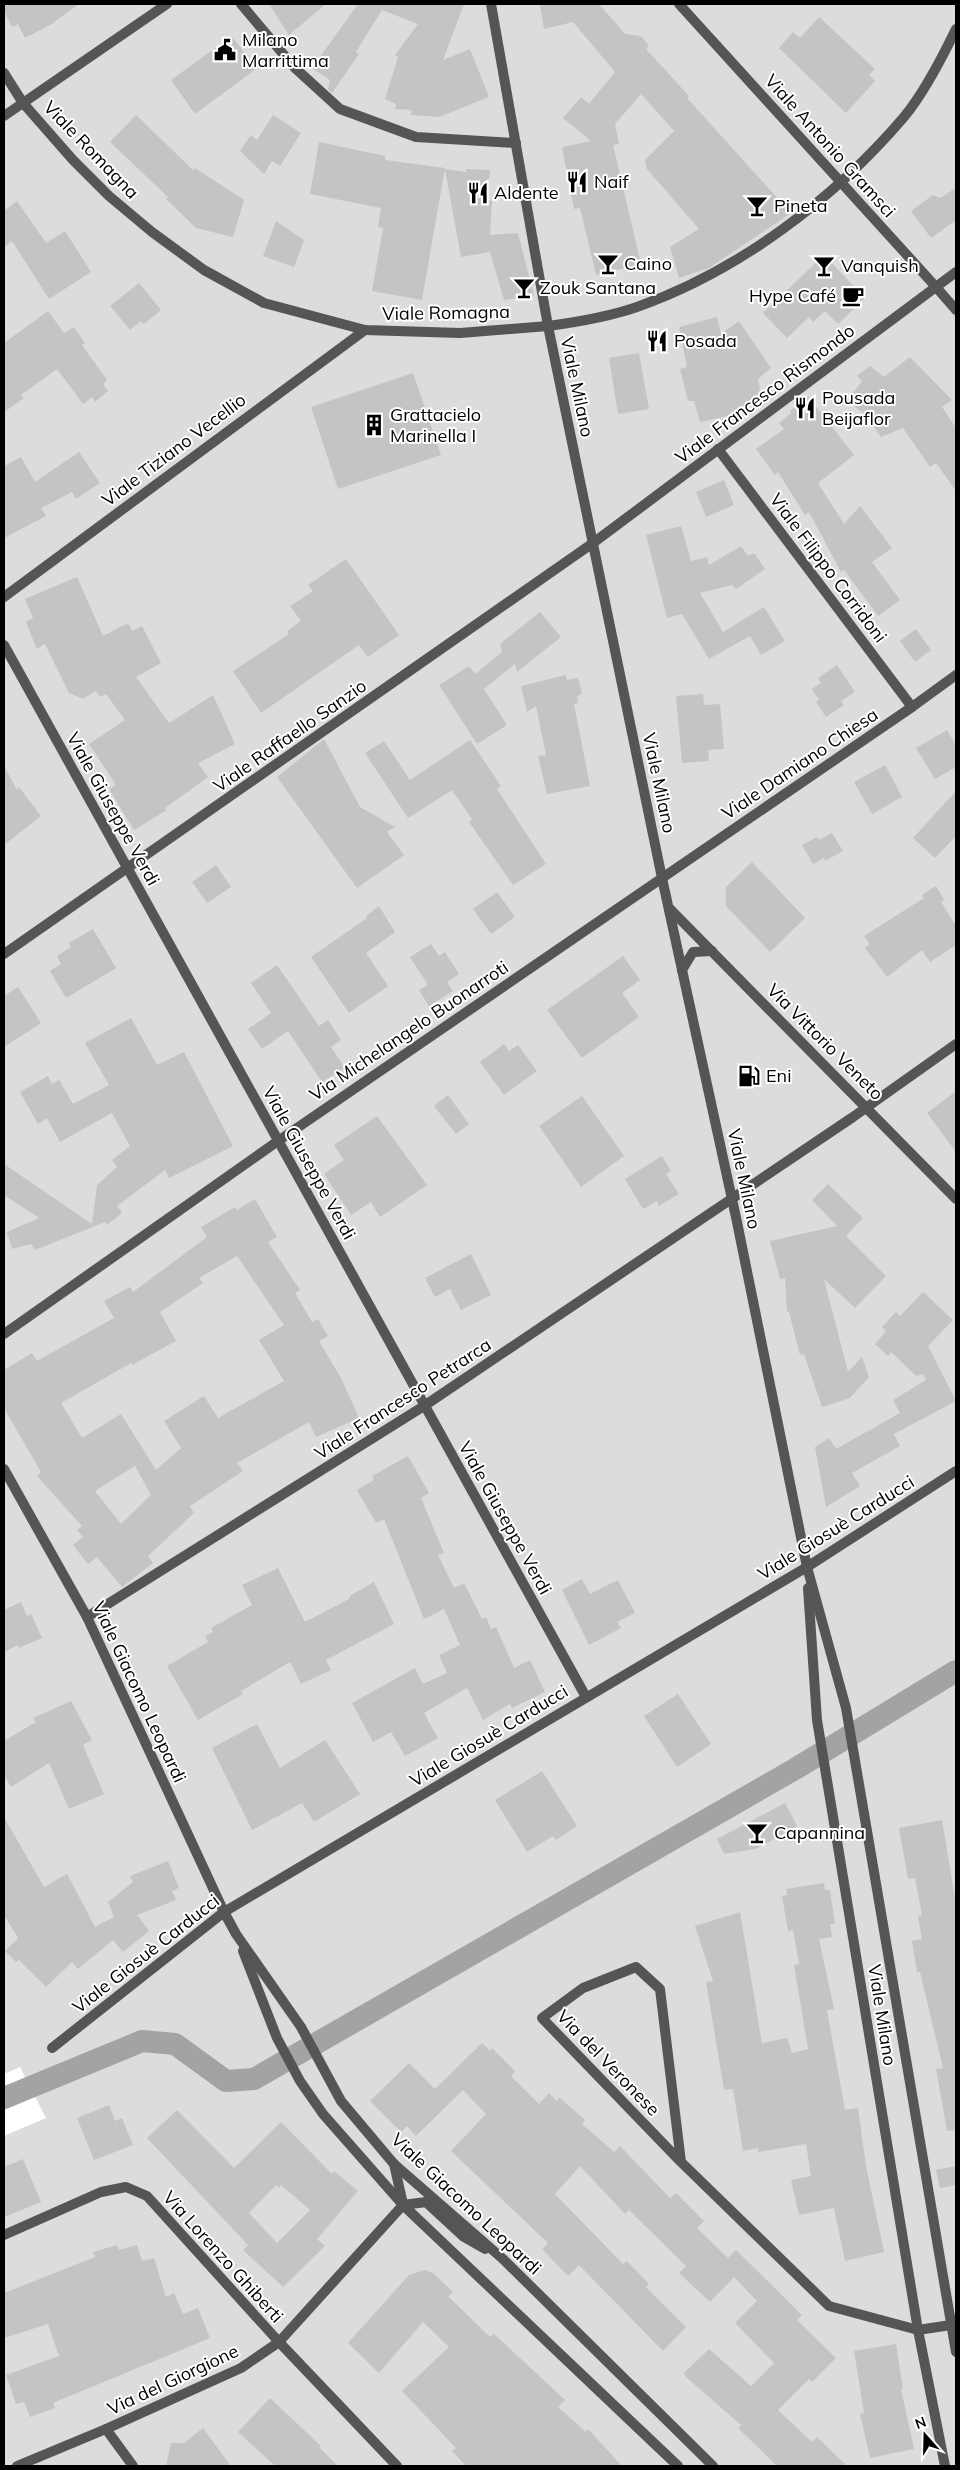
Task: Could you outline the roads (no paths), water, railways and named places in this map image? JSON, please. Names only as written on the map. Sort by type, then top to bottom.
[{"type":"street","points":[[4,116],[167,4]]},
{"type":"street","points":[[241,4],[295,68],[340,109],[416,137],[516,143]]},
{"type":"street","name":"Viale Milano","points":[[491,4],[548,326],[662,878],[732,1199],[807,1567],[846,1708],[854,1763],[954,2323],[956,2352]]},
{"type":"street","name":"Viale Antonio Gramsci","points":[[679,4],[956,310]]},
{"type":"street","name":"Viale Romagna","points":[[4,73],[23,103],[73,160],[109,196],[152,232],[204,270],[264,303],[364,330],[460,332],[548,326],[587,320],[637,307],[692,283],[762,243],[800,217],[842,182],[905,116],[940,60],[956,29]]},
{"type":"street","name":"Viale Francesco Rismondo","points":[[593,543],[956,272]]},
{"type":"street","name":"Viale Tiziano Vecellio","points":[[4,597],[364,330]]},
{"type":"street","name":"Viale Filippo Corridoni","points":[[718,449],[912,707]]},
{"type":"street","name":"Viale Raffaello Sanzio","points":[[4,954],[593,543]]},
{"type":"street","name":"Viale Giuseppe Verdi","points":[[4,644],[586,1697]]},
{"type":"street","name":"Viale Damiano Chiesa","points":[[662,878],[956,675]]},
{"type":"street","name":"Via Michelangelo Buonarroti","points":[[4,1334],[278,1141],[662,878]]},
{"type":"street","name":"Via Vittorio Veneto","points":[[669,908],[956,1199]]},
{"type":"street","points":[[682,970],[693,952],[712,951]]},
{"type":"street","name":"Viale Francesco Petrarca","points":[[87,1617],[424,1406],[732,1199],[956,1044]]},
{"type":"street","name":"Viale Giacomo Leopardi","points":[[4,1469],[87,1617],[224,1912],[236,1934],[301,2027],[341,2101],[394,2164],[503,2259],[713,2466]]},
{"type":"street","name":"Viale Giosuè Carducci","points":[[52,2048],[224,1912],[807,1567],[956,1471]]},
{"type":"street","name":"Viale Milano","points":[[807,1567],[817,1720],[918,2330],[945,2466]]},
{"type":"street","name":"Viale Giacomo Leopardi","points":[[236,1934],[277,2038],[300,2081],[324,2114],[403,2205],[678,2466]]},
{"type":"street","name":"Via del Veronese","points":[[681,2162],[660,1989],[636,1967],[583,1988],[542,2018],[681,2162],[829,2306],[918,2330]]},
{"type":"street","points":[[394,2164],[403,2205],[426,2202],[464,2238],[503,2259]]},
{"type":"street","name":"Via Lorenzo Ghiberti","points":[[4,2235],[101,2192],[126,2187],[146,2196],[279,2342],[397,2466]]},
{"type":"street","name":"Via del Giorgione","points":[[17,2466],[106,2429],[241,2368],[279,2342],[403,2205]]},
{"type":"street","points":[[918,2330],[954,2323]]},
{"type":"street","points":[[106,2429],[133,2466]]},
{"type":"waterway","points":[[4,2098],[142,2041],[175,2044],[226,2081],[254,2079],[795,1769],[956,1671]]},
{"type":"place","name":"Milano Marrittima","points":[[225,50]]},
{"type":"place","name":"Naif","points":[[577,182]]},
{"type":"place","name":"Aldente","points":[[478,193]]},
{"type":"place","name":"Pineta","points":[[757,206]]},
{"type":"place","name":"Caino","points":[[608,264]]},
{"type":"place","name":"Vanquish","points":[[824,266]]},
{"type":"place","name":"Zouk Santana","points":[[524,288]]},
{"type":"place","name":"Hype Café","points":[[853,296]]},
{"type":"place","name":"Posada","points":[[657,341]]},
{"type":"place","name":"Pousada Beijaflor","points":[[805,408]]},
{"type":"place","name":"Grattacielo Marinella I","points":[[374,425]]},
{"type":"place","name":"Eni","points":[[749,1076]]},
{"type":"place","name":"Capannina","points":[[757,1833]]}]
